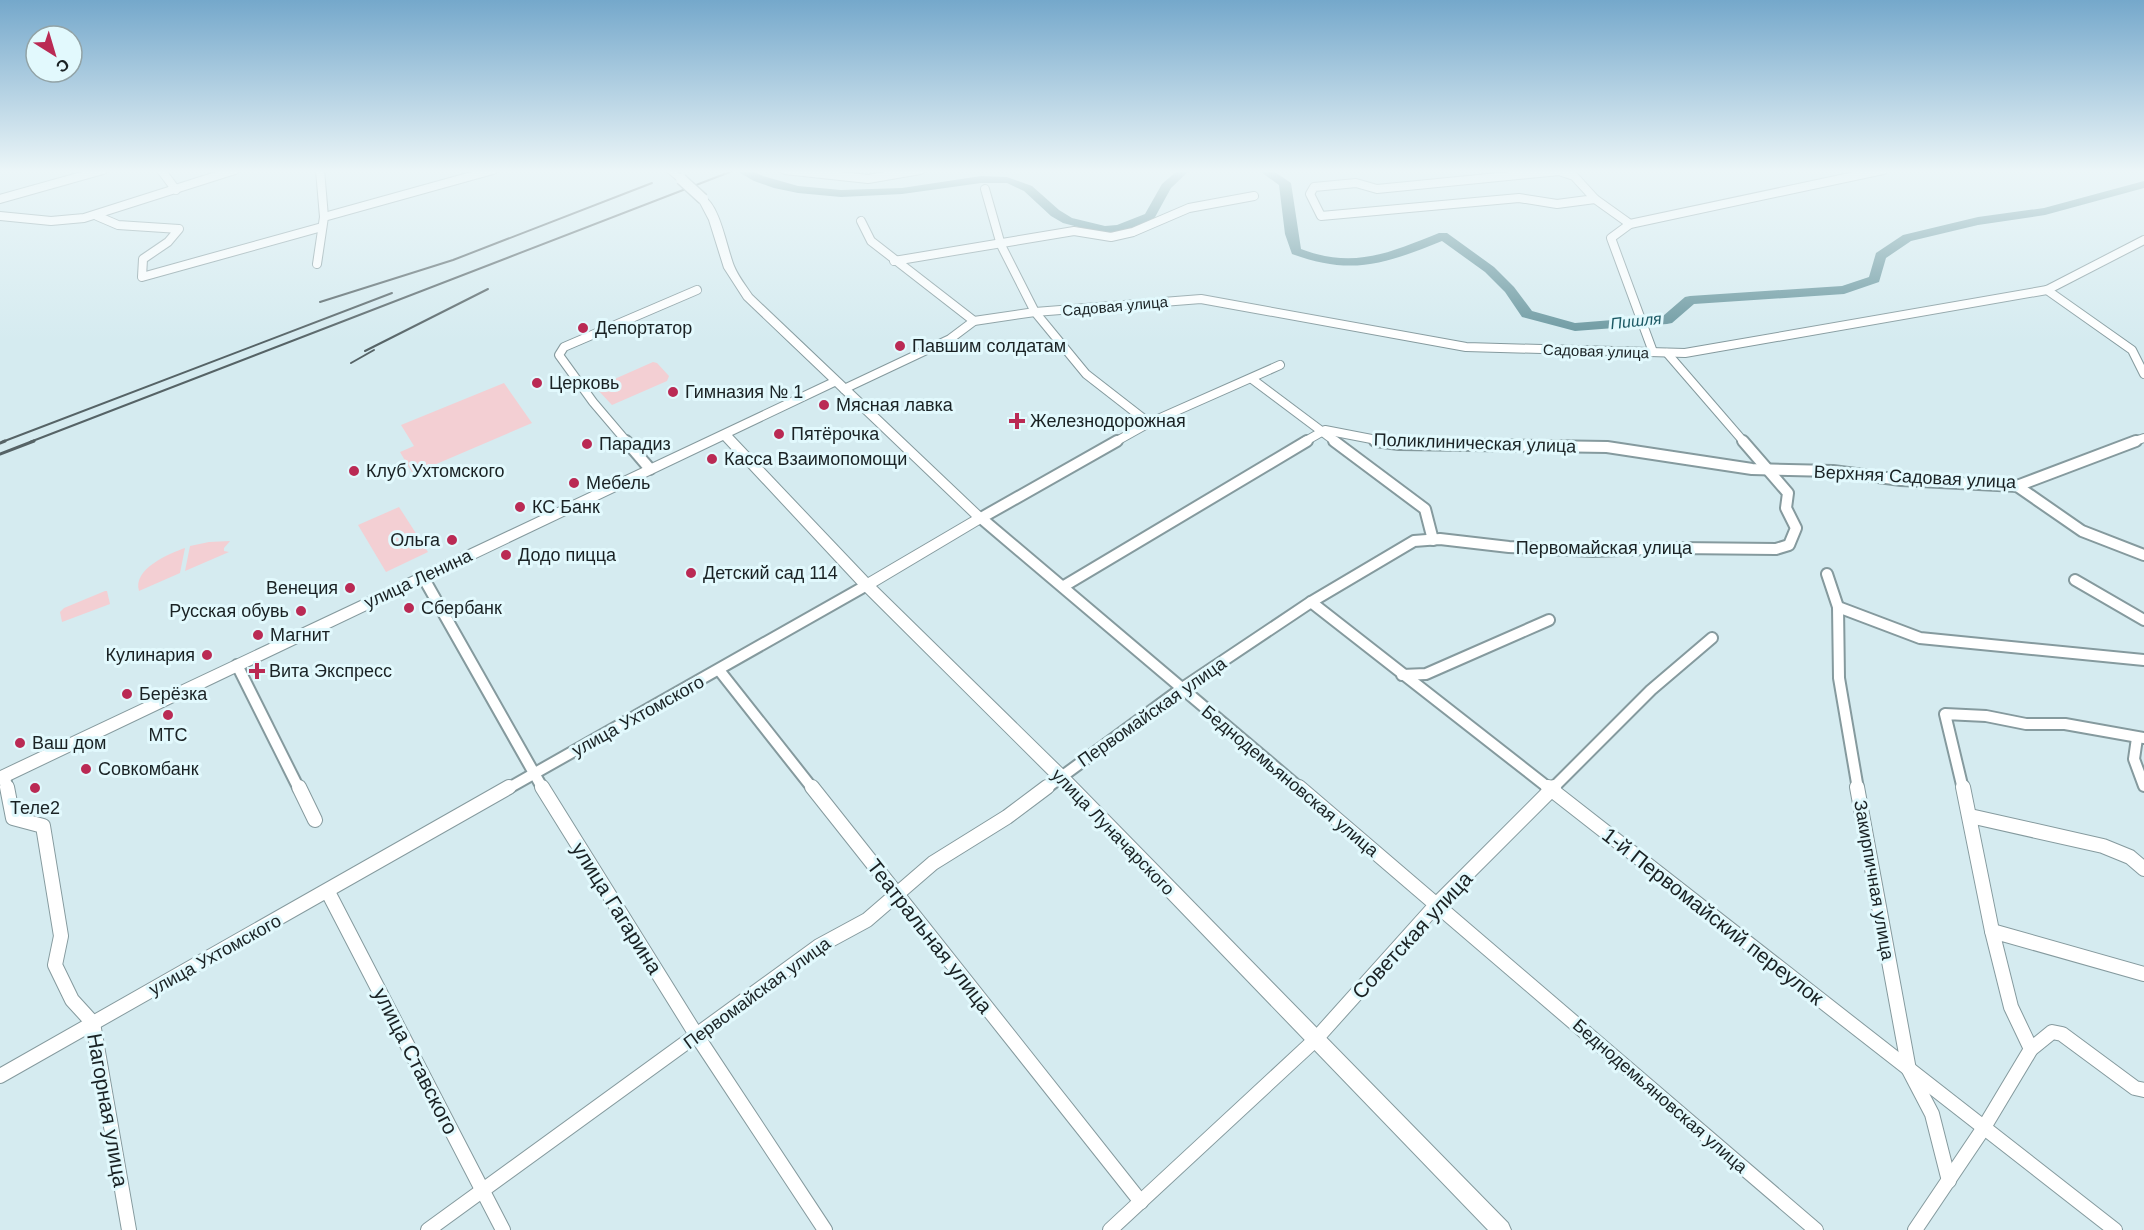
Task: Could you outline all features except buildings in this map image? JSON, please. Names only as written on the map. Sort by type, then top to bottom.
[{"type":"main road","name":"Беднодемьяновская улица","points":[[716,227],[729,268],[748,297],[981,518]]},
{"type":"main road","name":"улица Ленина","points":[[3,777],[724,434],[840,385]]},
{"type":"main road","name":"улица Луначарского","points":[[724,434],[867,585],[1061,777],[1502,1230]]},
{"type":"main road","name":"улица Ухтомского","points":[[867,585],[981,518]]},
{"type":"street","points":[[155,227],[179,229],[168,242],[143,260],[142,277],[321,227]]},
{"type":"street","points":[[317,264],[322,227]]},
{"type":"street","points":[[864,227],[871,242],[974,321]]},
{"type":"street","points":[[996,227],[1001,244],[1035,312],[1086,374],[1149,423]]},
{"type":"street","points":[[894,261],[1074,231],[1111,237],[1143,227]]},
{"type":"street","points":[[1625,227],[1611,238],[1653,352]]},
{"type":"street","name":"Садовая улица","points":[[1035,312],[1201,298],[1466,347],[1685,353],[2047,290],[2144,241]]},
{"type":"street","points":[[650,469],[593,402],[559,355],[564,347],[698,290]]},
{"type":"street","points":[[2047,290],[2132,350],[2144,374]]},
{"type":"street","name":"улица Ленина","points":[[840,385],[950,339],[974,321],[1035,312]]},
{"type":"street","points":[[1667,353],[1767,470]]},
{"type":"street","name":"улица Ухтомского","points":[[981,518],[1149,423],[1280,365]]},
{"type":"street","points":[[1252,379],[1425,509],[1433,540]]},
{"type":"street","name":"Поликлиническая улица","points":[[1322,432],[1325,430],[1361,439],[1399,444],[1607,447],[1678,459]]},
{"type":"street","points":[[1064,586],[1322,432]]},
{"type":"street","name":"Верхняя Садовая улица","points":[[1678,459],[1767,470],[1833,471],[1901,480],[2018,486],[2144,438]]},
{"type":"street","name":"Первомайская улица","points":[[428,1230],[819,946],[867,921],[933,862],[1007,818],[1181,689],[1311,602],[1414,541],[1433,540],[1593,551],[1677,548],[1776,549],[1789,544],[1796,528],[1786,508],[1788,493],[1767,470]]},
{"type":"street","points":[[2018,486],[2082,531],[2144,555]]},
{"type":"street","name":"Беднодемьяновская улица","points":[[981,518],[1437,904],[1816,1230]]},
{"type":"street","name":"Закирпичная улица","points":[[1827,574],[1838,607],[1839,678],[1909,1070],[1932,1114],[1949,1180]]},
{"type":"street","name":"улица Гагарина","points":[[423,577],[534,775],[697,1036],[825,1230]]},
{"type":"street","points":[[2076,580],[2144,620]]},
{"type":"street","name":"улица Ухтомского","points":[[0,1076],[867,585]]},
{"type":"street","name":"1-й Первомайский переулок","points":[[1311,602],[2115,1230]]},
{"type":"street","points":[[1838,607],[1920,638],[2144,660]]},
{"type":"street","points":[[1402,675],[1426,674],[1549,620]]},
{"type":"street","name":"Советская улица","points":[[1110,1230],[1315,1040],[1437,904],[1651,690],[1712,638]]},
{"type":"street","points":[[237,665],[315,820]]},
{"type":"street","name":"Театральная улица","points":[[719,670],[1141,1202]]},
{"type":"street","points":[[2031,1049],[2025,1040],[2010,1000],[1992,931],[1970,816],[1945,714],[1986,716],[2026,724],[2066,724],[2140,738],[2134,759],[2144,786]]},
{"type":"street","name":"Нагорная улица","points":[[3,777],[13,818],[43,826],[61,936],[55,965],[72,1000],[93,1023],[129,1230]]},
{"type":"street","points":[[1970,816],[2103,846],[2130,857],[2144,869]]},
{"type":"street","name":"улица Ставского","points":[[328,892],[503,1230]]},
{"type":"street","points":[[1992,931],[2144,974]]},
{"type":"street","points":[[1915,1230],[1983,1129],[2031,1049],[2052,1032],[2062,1034],[2135,1088],[2144,1090]]},
{"type":"shaded area","points":[[653,362],[657,363],[669,376],[667,381],[612,405],[597,389],[601,385]]},
{"type":"shaded area","points":[[504,383],[532,423],[413,474],[400,452],[414,446],[401,425]]},
{"type":"shaded area","points":[[399,507],[428,552],[386,572],[358,525]]},
{"type":"shaded area","points":[[230,541],[224,548],[224,551],[229,552],[185,571],[190,546]]},
{"type":"shaded area","points":[[185,548],[180,573],[139,591],[138,583],[147,569],[162,558]]},
{"type":"shaded area","points":[[107,591],[110,604],[62,622],[60,612],[64,608]]},
{"type":"waterway","name":"Пишля","points":[[1089,227],[1105,230],[1122,227]]},
{"type":"waterway","name":"Пишля","points":[[1290,227],[1296,251],[1314,258],[1346,263],[1374,260],[1443,236],[1468,252],[1500,279],[1527,314],[1575,327],[1667,320],[1690,300],[1844,290],[1875,279],[1880,256],[1907,238],[1951,227]]},
{"type":"railway","points":[[320,302],[453,260],[537,227]]},
{"type":"railway","points":[[30,442],[586,227]]},
{"type":"railway","points":[[365,351],[488,289]]},
{"type":"railway","points":[[2,442],[392,293]]},
{"type":"railway","points":[[351,363],[374,350]]},
{"type":"railway","points":[[0,443],[5,441]]},
{"type":"railway","points":[[0,454],[34,441]]},
{"type":"place","name":"Депортатор","points":[[583,328]]},
{"type":"place","name":"Павшим солдатам","points":[[900,346]]},
{"type":"place","name":"Церковь","points":[[537,383]]},
{"type":"place","name":"Гимназия № 1","points":[[673,392]]},
{"type":"place","name":"Мясная лавка","points":[[824,405]]},
{"type":"place","name":"Железнодорожная","points":[[1017,421]]},
{"type":"place","name":"Пятёрочка","points":[[779,434]]},
{"type":"place","name":"Парадиз","points":[[587,444]]},
{"type":"place","name":"Касса Взаимопомощи","points":[[712,459]]},
{"type":"place","name":"Клуб Ухтомского","points":[[354,471]]},
{"type":"place","name":"Мебель","points":[[574,483]]},
{"type":"place","name":"КС Банк","points":[[520,507]]},
{"type":"place","name":"Ольга","points":[[452,540]]},
{"type":"place","name":"Додо пицца","points":[[506,555]]},
{"type":"place","name":"Детский сад 114","points":[[691,573]]},
{"type":"place","name":"Венеция","points":[[350,588]]},
{"type":"place","name":"Сбербанк","points":[[409,608]]},
{"type":"place","name":"Русская обувь","points":[[301,611]]},
{"type":"place","name":"Магнит","points":[[258,635]]},
{"type":"place","name":"Кулинария","points":[[207,655]]},
{"type":"place","name":"Вита Экспресс","points":[[257,671]]},
{"type":"place","name":"Берёзка","points":[[127,694]]},
{"type":"place","name":"МТС","points":[[168,715]]},
{"type":"place","name":"Ваш дом","points":[[20,743]]},
{"type":"place","name":"Совкомбанк","points":[[86,769]]},
{"type":"place","name":"Теле2","points":[[35,788]]}]
